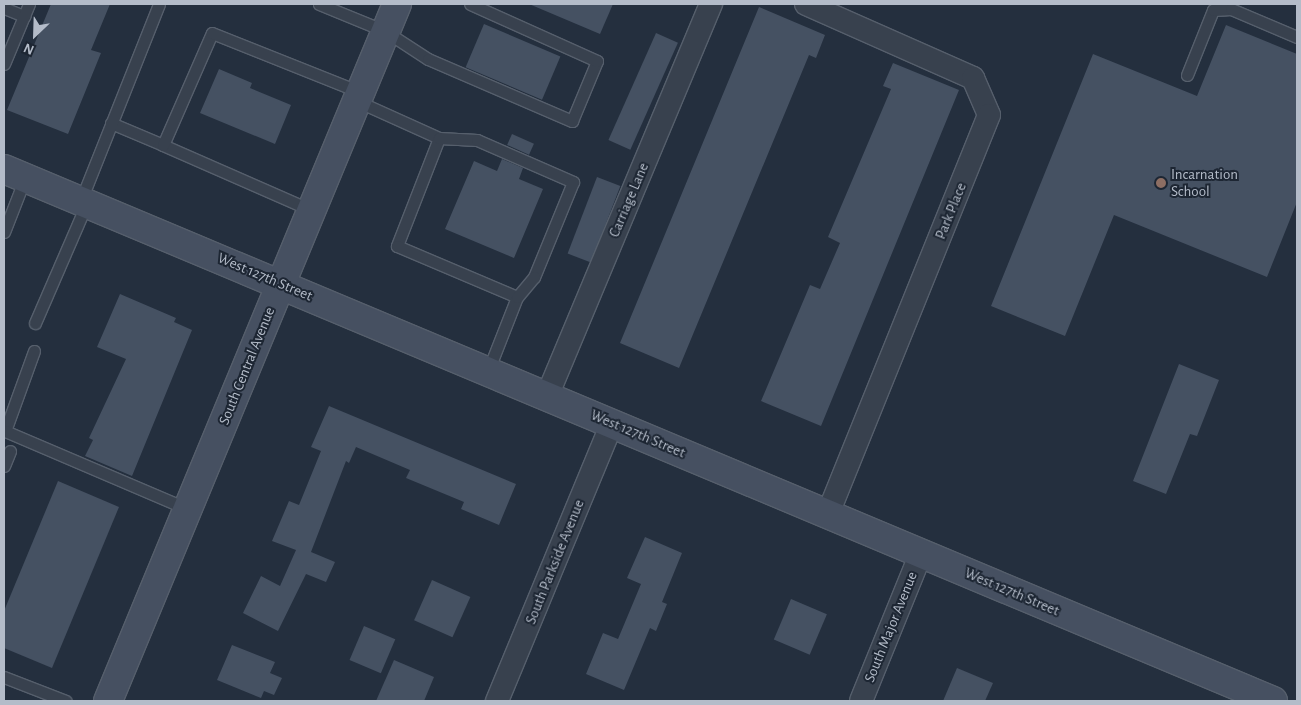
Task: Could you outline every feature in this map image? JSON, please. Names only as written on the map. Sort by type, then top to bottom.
[{"type":"main road","name":"South Central Avenue","points":[[108,701],[397,4]]},
{"type":"main road","name":"West 127th Street","points":[[15,173],[828,514],[1230,693],[1273,701]]},
{"type":"street","name":"Carriage Lane","points":[[547,396],[711,4]]},
{"type":"street","name":"Park Place","points":[[806,4],[973,78],[989,116],[828,514]]},
{"type":"street","name":"South Parkside Avenue","points":[[497,701],[612,423]]},
{"type":"street","name":"South Major Avenue","points":[[860,701],[921,554]]},
{"type":"lane","points":[[4,64],[29,4]]},
{"type":"lane","points":[[35,323],[84,201],[111,123],[159,4]]},
{"type":"lane","points":[[320,4],[386,31],[428,59],[572,121],[597,61],[470,4]]},
{"type":"lane","points":[[4,8],[24,16]]},
{"type":"lane","points":[[1187,75],[1213,10],[1231,9],[1297,37]]},
{"type":"lane","points":[[163,145],[212,33],[358,97],[439,138],[477,140],[573,182],[534,277],[516,297],[488,371]]},
{"type":"lane","points":[[111,123],[312,210]]},
{"type":"lane","points":[[439,138],[397,246],[516,297]]},
{"type":"lane","points":[[4,232],[15,173]]},
{"type":"lane","points":[[34,351],[5,431],[188,509]]},
{"type":"lane","points":[[4,466],[10,451]]},
{"type":"lane","points":[[4,677],[66,701]]},
{"type":"building","points":[[51,4],[110,4],[91,50],[101,53],[68,134],[7,110]]},
{"type":"building","points":[[529,4],[613,4],[600,34]]},
{"type":"building","points":[[759,7],[825,35],[816,58],[809,55],[679,368],[620,343]]},
{"type":"building","points":[[484,24],[560,56],[542,100],[466,67]]},
{"type":"building","points":[[1226,25],[1297,54],[1297,202],[1267,277],[1114,215],[1065,336],[991,306],[1093,54],[1197,96]]},
{"type":"building","points":[[656,33],[678,43],[630,150],[608,140]]},
{"type":"building","points":[[893,63],[959,90],[821,426],[761,401],[810,285],[820,289],[840,243],[828,237],[891,89],[883,86]]},
{"type":"building","points":[[219,69],[252,83],[250,88],[291,105],[275,144],[200,113]]},
{"type":"building","points":[[512,134],[534,144],[529,155],[507,145]]},
{"type":"building","points":[[502,159],[523,168],[519,179],[543,189],[514,258],[445,229],[474,161],[497,171]]},
{"type":"building","points":[[597,177],[620,186],[591,263],[568,254]]},
{"type":"building","points":[[120,294],[176,318],[174,322],[192,330],[132,476],[85,456],[93,440],[89,438],[126,359],[97,347]]},
{"type":"building","points":[[1179,364],[1219,380],[1197,436],[1190,434],[1166,494],[1133,481]]},
{"type":"building","points":[[329,406],[516,484],[499,525],[461,509],[464,502],[406,478],[410,470],[356,447],[349,463],[346,461],[311,552],[335,562],[326,582],[306,574],[278,631],[243,613],[261,576],[280,586],[296,550],[272,541],[289,501],[299,505],[321,451],[311,447]]},
{"type":"building","points":[[58,481],[119,507],[52,668],[4,648],[4,611]]},
{"type":"building","points":[[645,537],[682,553],[662,602],[667,604],[656,631],[650,628],[624,690],[586,674],[603,633],[618,639],[641,584],[627,578]]},
{"type":"building","points":[[432,580],[470,597],[452,637],[414,620]]},
{"type":"building","points":[[791,599],[827,614],[810,655],[774,640]]},
{"type":"building","points":[[364,626],[395,639],[381,673],[350,660]]},
{"type":"building","points":[[232,645],[275,662],[270,673],[282,678],[274,695],[264,691],[261,698],[217,680]]},
{"type":"building","points":[[394,660],[434,677],[424,701],[376,701]]},
{"type":"building","points":[[957,668],[993,683],[985,701],[943,701]]},
{"type":"place","name":"Incarnation School","points":[[1161,183]]}]
